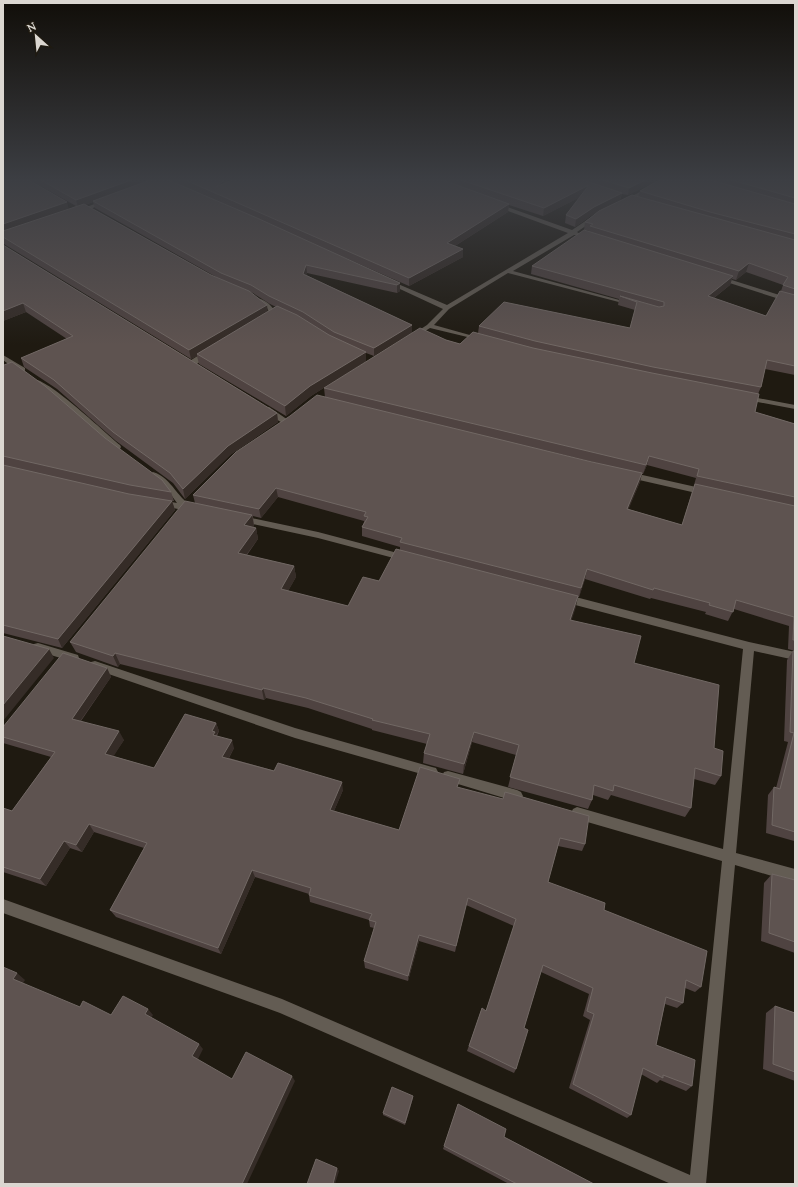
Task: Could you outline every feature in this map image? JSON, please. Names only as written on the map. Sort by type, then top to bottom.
[{"type":"street","points":[[405,342],[429,326],[447,308],[507,271],[577,234]]},
{"type":"street","points":[[507,271],[638,306]]},
{"type":"street","points":[[716,277],[795,302]]},
{"type":"street","points":[[382,279],[447,308]]},
{"type":"street","points":[[248,294],[282,313]]},
{"type":"street","points":[[264,321],[274,315],[270,307]]},
{"type":"street","points":[[429,326],[488,341]]},
{"type":"street","points":[[198,368],[188,362],[216,349]]},
{"type":"street","points":[[3,357],[53,392],[125,454]]},
{"type":"street","points":[[734,395],[795,407]]},
{"type":"street","points":[[259,405],[286,422]]},
{"type":"street","points":[[144,468],[169,486],[188,505]]},
{"type":"street","points":[[620,473],[712,493]]},
{"type":"street","points":[[148,501],[188,505],[201,511]]},
{"type":"street","points":[[175,520],[188,505]]},
{"type":"street","points":[[231,517],[318,535],[418,561]]},
{"type":"street","points":[[557,596],[749,646],[795,656]]},
{"type":"street","points":[[24,643],[68,652],[295,733],[531,800]]},
{"type":"street","points":[[698,1184],[749,646]]},
{"type":"street","points":[[56,666],[68,652]]},
{"type":"street","points":[[569,811],[795,876]]},
{"type":"street","points":[[3,906],[282,1006],[691,1184]]},
{"type":"building","points":[[3,234],[138,234],[211,275],[249,291],[267,305],[189,350],[3,237]]},
{"type":"building","points":[[152,234],[293,234],[400,283],[397,285],[306,265],[303,274],[412,325],[374,348],[334,332],[303,312],[269,296],[251,285],[221,273]]},
{"type":"building","points":[[309,234],[461,234],[447,243],[463,249],[409,278]]},
{"type":"building","points":[[578,234],[598,234],[733,276],[708,296],[766,316],[780,291],[795,295],[795,366],[767,360],[761,387],[653,367],[535,341],[479,326],[504,302],[630,328],[637,302],[620,296],[659,307],[664,306],[664,302],[532,266]]},
{"type":"building","points":[[618,234],[775,234],[795,240],[795,289],[783,285],[788,277],[749,263],[739,271]]},
{"type":"building","points":[[3,245],[277,413],[228,446],[183,489],[170,473],[113,432],[54,380],[21,358],[73,336],[23,303],[3,311]]},
{"type":"building","points":[[277,306],[297,315],[329,335],[366,352],[310,386],[285,406],[197,354]]},
{"type":"building","points":[[420,328],[446,340],[460,344],[473,332],[533,348],[759,394],[755,412],[795,424],[795,497],[697,476],[699,469],[649,456],[646,465],[324,388]]},
{"type":"building","points":[[12,362],[45,386],[105,438],[162,480],[171,492],[130,485],[3,456],[3,365]]},
{"type":"building","points":[[317,395],[642,473],[627,509],[682,525],[695,484],[795,506],[795,640],[793,640],[794,617],[736,600],[733,612],[709,605],[710,603],[654,588],[653,590],[587,569],[581,588],[400,542],[402,538],[362,527],[368,517],[364,516],[366,512],[276,488],[259,509],[193,495],[236,452],[290,416]]},
{"type":"building","points":[[3,465],[129,494],[172,501],[58,639],[3,625]]},
{"type":"building","points":[[185,501],[252,515],[244,525],[256,528],[238,553],[294,566],[281,589],[348,606],[363,577],[379,581],[396,549],[578,596],[570,620],[641,636],[634,663],[719,685],[714,748],[723,751],[721,776],[695,768],[691,808],[614,785],[613,791],[594,785],[592,800],[510,777],[519,745],[474,732],[464,764],[424,753],[430,734],[372,720],[373,719],[306,698],[263,688],[262,690],[115,653],[113,656],[70,642]]},
{"type":"building","points":[[3,636],[49,649],[3,705]]},
{"type":"building","points":[[793,651],[795,651],[795,832],[772,825],[774,787],[780,789],[794,733],[790,732]]},
{"type":"building","points":[[63,653],[107,668],[72,719],[119,731],[105,754],[154,768],[185,714],[216,723],[212,731],[215,732],[213,735],[232,740],[222,757],[274,771],[278,763],[342,782],[330,810],[399,830],[420,767],[460,779],[457,787],[503,799],[505,792],[589,816],[585,844],[560,838],[548,882],[605,903],[604,910],[707,951],[701,987],[686,980],[683,1003],[666,997],[656,1045],[695,1060],[692,1086],[663,1075],[663,1078],[643,1068],[631,1115],[573,1084],[594,1014],[587,1011],[593,988],[543,965],[524,1028],[528,1030],[516,1069],[469,1046],[482,1008],[486,1011],[516,919],[468,898],[456,946],[419,935],[408,976],[364,961],[376,922],[369,920],[372,914],[309,895],[311,888],[252,870],[218,948],[110,910],[147,843],[89,824],[76,845],[64,841],[40,879],[3,867],[3,808],[12,811],[55,752],[3,737],[3,727]]},
{"type":"building","points":[[772,874],[795,880],[795,942],[769,933]]},
{"type":"building","points":[[3,967],[17,973],[13,979],[80,1007],[83,1001],[111,1015],[123,996],[148,1009],[145,1014],[199,1044],[192,1056],[232,1079],[246,1052],[292,1076],[242,1184],[3,1184]]},
{"type":"building","points":[[775,1006],[795,1013],[795,1072],[773,1064]]},
{"type":"building","points":[[392,1087],[413,1096],[405,1123],[383,1113]]},
{"type":"building","points":[[458,1104],[506,1129],[504,1137],[594,1184],[517,1184],[444,1146]]},
{"type":"building","points":[[316,1159],[337,1168],[333,1184],[307,1184]]}]
